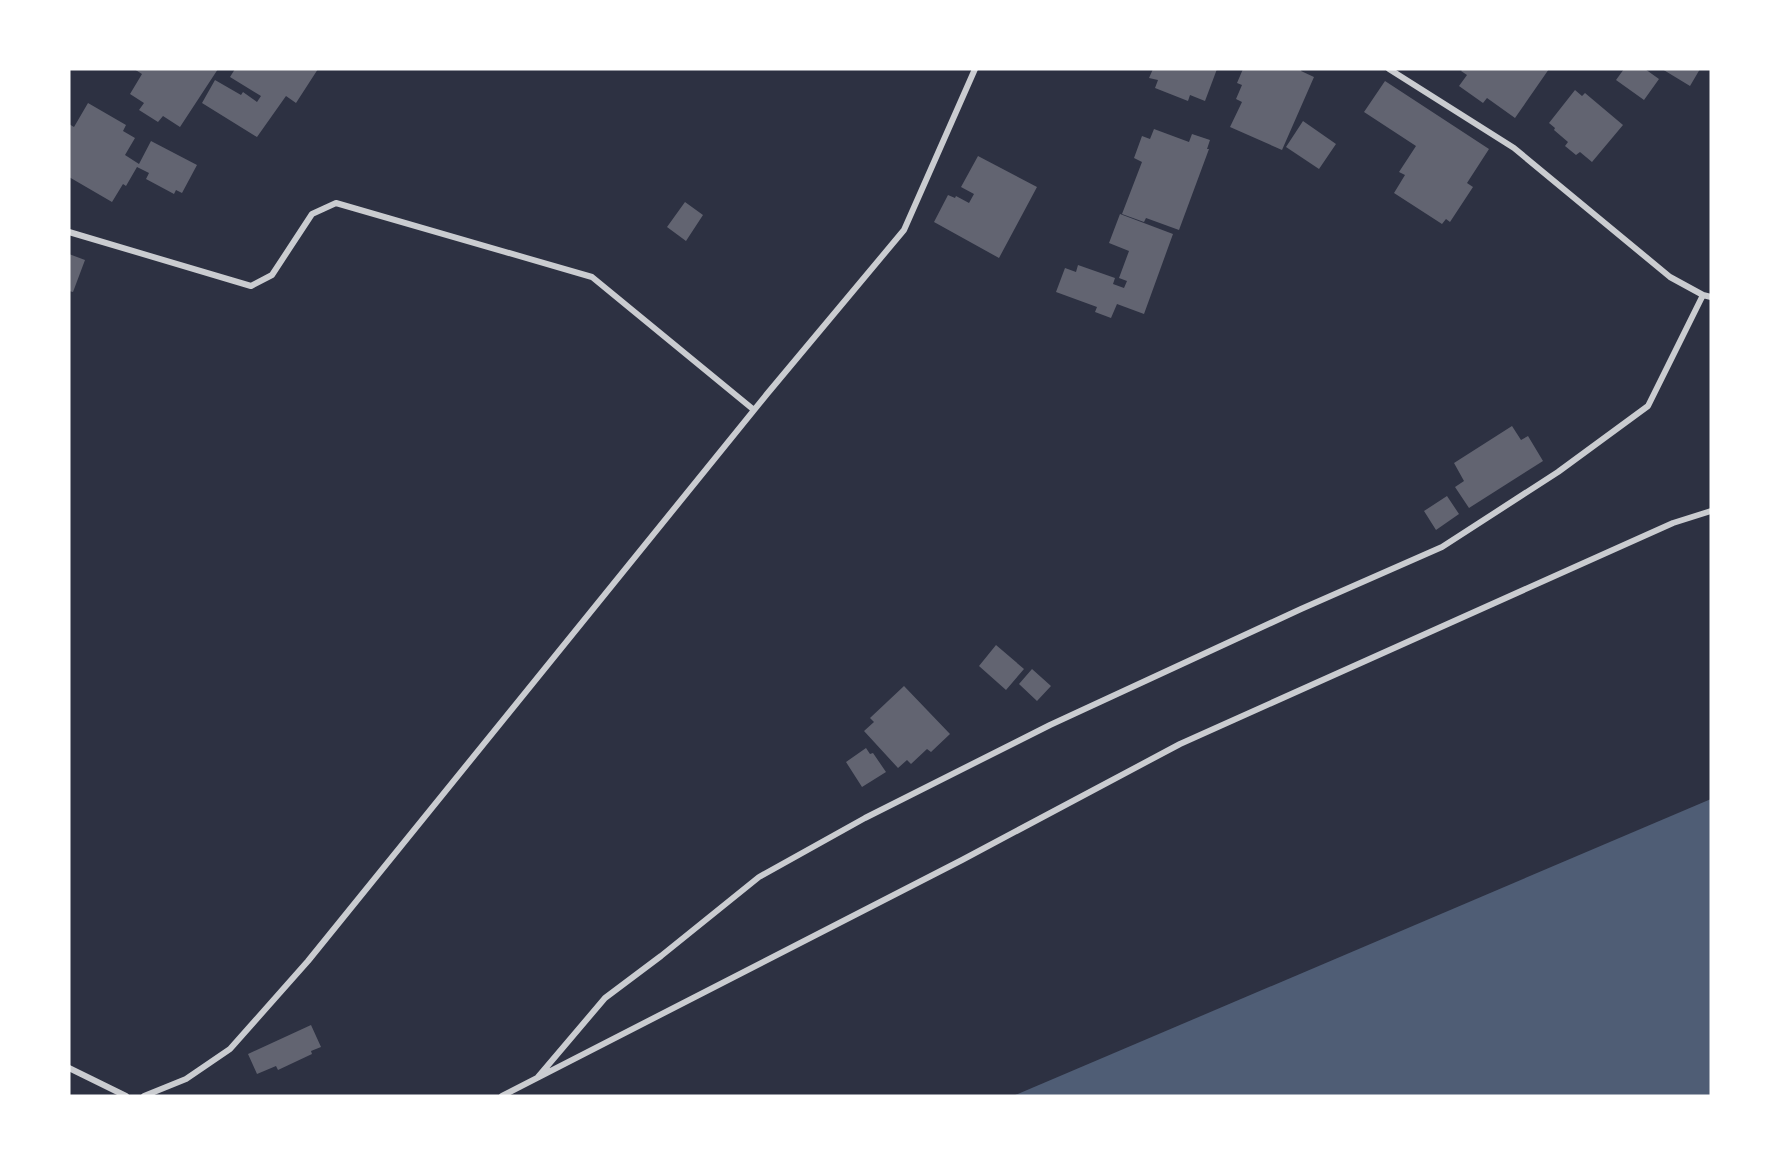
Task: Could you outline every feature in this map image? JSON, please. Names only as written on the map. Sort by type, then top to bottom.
[{"type":"street","points":[[144,1096],[186,1079],[230,1049],[300,970],[754,410],[904,230],[975,69]]},
{"type":"street","points":[[1389,69],[1514,148],[1671,277],[1702,295],[1711,297]]},
{"type":"street","points":[[69,232],[251,286],[272,275],[312,213],[336,203],[592,277],[754,410]]},
{"type":"street","points":[[538,1077],[605,998],[759,877],[865,818],[1050,725],[1301,609],[1442,547],[1558,472],[1648,406],[1702,295]]},
{"type":"street","points":[[502,1096],[1180,744],[1673,523],[1711,511]]},
{"type":"street","points":[[69,1068],[126,1096]]},
{"type":"water","points":[[1711,799],[1711,1096],[1013,1096]]},
{"type":"building","points":[[134,69],[218,69],[180,127],[163,116],[158,122],[139,110],[144,103],[130,94],[142,74]]},
{"type":"building","points":[[235,69],[318,69],[296,103],[286,96],[257,137],[202,103],[215,80],[241,95],[243,92],[257,102],[261,96],[230,77]]},
{"type":"building","points":[[1153,69],[1217,69],[1205,101],[1190,95],[1188,101],[1155,88],[1158,80],[1149,78]]},
{"type":"building","points":[[1243,69],[1302,69],[1301,71],[1314,77],[1282,150],[1230,127],[1242,102],[1236,99],[1242,85],[1237,83]]},
{"type":"building","points":[[1463,69],[1549,69],[1515,118],[1487,98],[1483,103],[1459,86],[1467,75],[1461,71]]},
{"type":"building","points":[[1624,69],[1645,69],[1659,79],[1644,100],[1616,80]]},
{"type":"building","points":[[1662,69],[1700,69],[1690,86]]},
{"type":"building","points":[[1385,81],[1489,149],[1467,183],[1473,187],[1450,222],[1446,219],[1442,224],[1394,193],[1405,175],[1399,172],[1416,146],[1364,112]]},
{"type":"building","points":[[1575,90],[1582,96],[1585,93],[1623,125],[1592,162],[1580,152],[1576,155],[1565,146],[1568,142],[1549,123]]},
{"type":"building","points":[[88,103],[126,125],[123,131],[135,138],[125,155],[139,164],[151,141],[197,165],[182,193],[176,190],[174,194],[146,179],[149,173],[137,167],[126,186],[123,184],[112,202],[69,177],[69,124],[74,127]]},
{"type":"building","points":[[1303,121],[1336,144],[1319,169],[1286,147]]},
{"type":"building","points":[[1154,129],[1189,142],[1192,134],[1210,140],[1207,149],[1209,149],[1179,230],[1146,218],[1144,222],[1122,214],[1142,162],[1134,158],[1142,136],[1150,139]]},
{"type":"building","points":[[978,156],[1037,187],[999,258],[934,222],[948,195],[955,198],[956,196],[969,203],[974,194],[961,187]]},
{"type":"building","points":[[685,202],[703,215],[686,241],[667,227]]},
{"type":"building","points":[[1120,214],[1173,234],[1144,314],[1117,304],[1111,318],[1095,312],[1097,307],[1056,292],[1065,268],[1076,272],[1078,265],[1115,278],[1113,284],[1124,288],[1127,281],[1119,278],[1129,251],[1109,243]]},
{"type":"building","points":[[69,254],[85,260],[73,292],[69,291]]},
{"type":"building","points":[[1512,426],[1521,440],[1528,436],[1543,461],[1469,508],[1455,487],[1464,481],[1454,463]]},
{"type":"building","points":[[1447,496],[1459,514],[1436,530],[1424,511]]},
{"type":"building","points":[[996,645],[1024,669],[1006,690],[979,666]]},
{"type":"building","points":[[1032,669],[1051,686],[1037,701],[1019,684]]},
{"type":"building","points":[[904,686],[950,734],[931,752],[927,749],[911,764],[907,760],[898,768],[864,731],[874,722],[870,718]]},
{"type":"building","points":[[866,748],[870,754],[873,753],[886,772],[862,787],[846,762]]},
{"type":"building","points":[[311,1025],[321,1047],[311,1051],[312,1054],[278,1070],[276,1066],[257,1074],[248,1054]]}]
